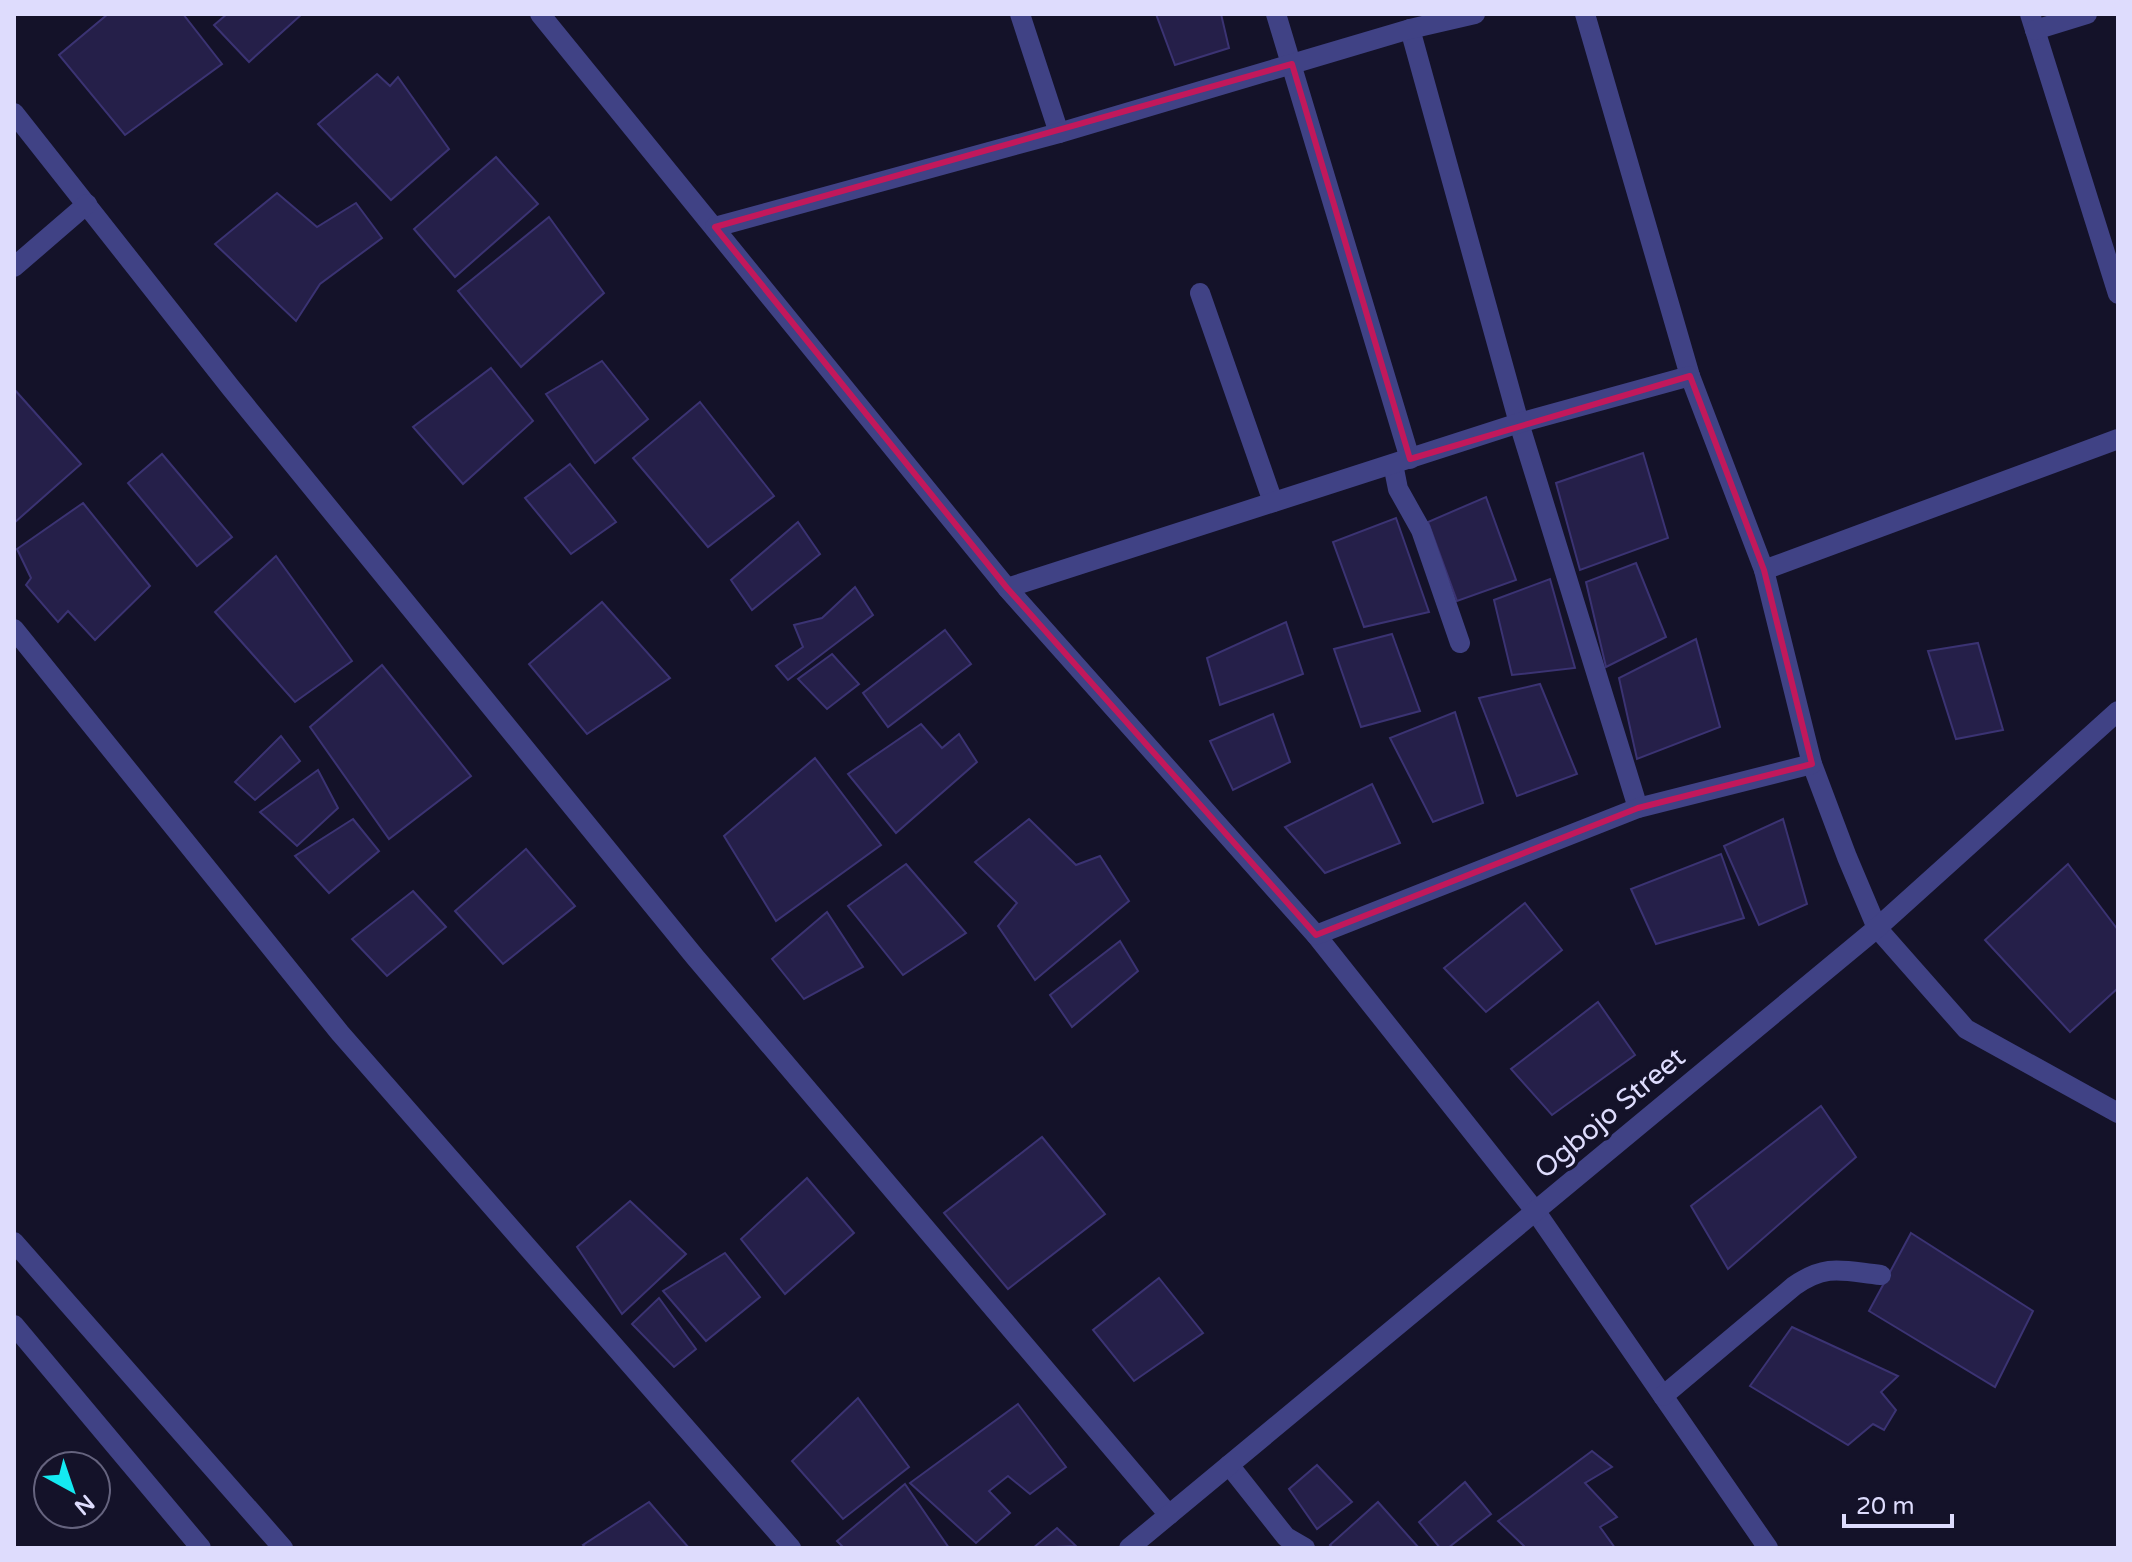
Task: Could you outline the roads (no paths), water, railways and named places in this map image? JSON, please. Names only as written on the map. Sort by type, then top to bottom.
[{"type":"street","points":[[540,14],[1007,588],[1316,935],[1536,1212],[1768,1548]]},
{"type":"street","points":[[1020,14],[1059,133]]},
{"type":"street","points":[[1276,14],[1402,461],[1398,489],[1421,530],[1460,643]]},
{"type":"street","points":[[715,227],[1059,133],[1410,29],[1475,14]]},
{"type":"street","points":[[1585,14],[1690,376],[1764,570],[1812,764],[1877,928],[1966,1029],[2118,1113]]},
{"type":"street","points":[[2087,14],[2032,22],[2118,294]]},
{"type":"street","points":[[1410,29],[1519,423],[1638,808]]},
{"type":"street","points":[[14,113],[231,388],[695,957],[1169,1515]]},
{"type":"street","points":[[14,267],[87,204]]},
{"type":"street","points":[[1200,293],[1273,502]]},
{"type":"street","points":[[1007,588],[1519,423],[1690,376]]},
{"type":"street","points":[[1764,570],[2118,439]]},
{"type":"street","points":[[14,629],[340,1033],[791,1548]]},
{"type":"street","name":"Ogbojo Street","points":[[1129,1548],[1877,928],[2118,711]]},
{"type":"street","points":[[1316,935],[1638,808],[1812,764]]},
{"type":"street","points":[[14,1242],[283,1548]]},
{"type":"street","points":[[1663,1396],[1811,1274],[1825,1269],[1881,1275]]},
{"type":"street","points":[[14,1325],[201,1548]]},
{"type":"street","points":[[1229,1465],[1280,1542],[1305,1548]]}]
